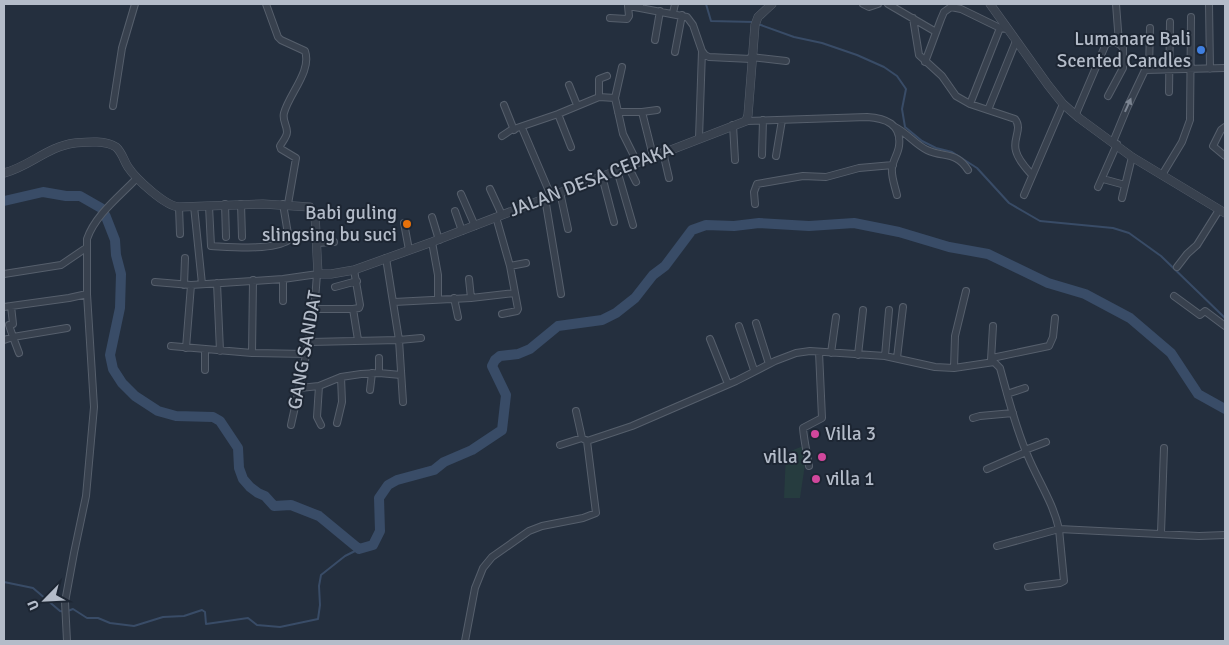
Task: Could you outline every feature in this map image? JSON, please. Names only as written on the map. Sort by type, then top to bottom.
[{"type":"street","points":[[113,106],[122,48],[135,4]]},
{"type":"street","points":[[209,206],[211,246],[260,247],[282,244],[289,240],[286,204],[296,158],[281,149],[280,146],[287,132],[283,115],[303,75],[307,54],[306,51],[278,37],[266,4]]},
{"type":"street","points":[[673,13],[675,4]]},
{"type":"street","points":[[772,4],[756,21],[746,121],[873,117],[889,121],[928,150],[957,158],[964,163],[968,170]]},
{"type":"street","points":[[863,4],[869,7],[878,4]]},
{"type":"street","points":[[888,4],[936,32]]},
{"type":"street","points":[[990,4],[1004,29],[1016,41],[1063,104],[1132,157],[1222,211],[1197,245],[1177,267]]},
{"type":"street","points":[[1108,96],[1123,68],[1124,50],[1119,44],[1116,4]]},
{"type":"street","points":[[1209,4],[1210,68]]},
{"type":"street","points":[[610,18],[627,19],[629,16],[628,6],[640,6],[682,15],[690,21],[702,51],[699,138]]},
{"type":"street","points":[[925,62],[944,12],[951,7],[961,9],[1004,29]]},
{"type":"street","points":[[655,40],[660,11]]},
{"type":"street","points":[[675,52],[682,15]]},
{"type":"street","points":[[1162,175],[1188,129],[1191,108],[1191,17]]},
{"type":"street","points":[[913,18],[918,52],[925,62],[942,76],[956,96],[970,104],[1015,119],[1019,126],[1015,144],[1016,152],[1032,175]]},
{"type":"street","points":[[1169,92],[1170,22]]},
{"type":"street","points":[[1098,187],[1103,179],[1127,108],[1147,70],[1150,28]]},
{"type":"street","points":[[970,104],[1004,29]]},
{"type":"street","points":[[988,110],[1016,41]]},
{"type":"street","points":[[1076,114],[1106,44],[1110,42],[1119,44]]},
{"type":"street","points":[[702,51],[709,57],[786,61]]},
{"type":"street","points":[[622,67],[615,98],[623,134],[637,162]]},
{"type":"street","points":[[1147,70],[1225,68]]},
{"type":"street","points":[[599,97],[599,79],[607,76]]},
{"type":"street","points":[[569,85],[577,105]]},
{"type":"street","points":[[502,136],[599,97],[615,98]]},
{"type":"street","points":[[1024,195],[1063,104]]},
{"type":"street","points":[[504,105],[514,130]]},
{"type":"street","points":[[618,112],[657,110]]},
{"type":"street","points":[[642,112],[653,156]]},
{"type":"street","points":[[558,114],[571,147]]},
{"type":"street","points":[[762,155],[763,120]]},
{"type":"street","points":[[776,156],[782,120]]},
{"type":"street","name":"JALAN DESA CEPAKA","points":[[318,274],[354,270],[436,241],[746,121]]},
{"type":"street","points":[[733,125],[735,160]]},
{"type":"street","points":[[895,127],[899,146],[892,173],[897,195]]},
{"type":"street","points":[[1225,127],[1221,130],[1213,145],[1215,149],[1225,156]]},
{"type":"street","points":[[522,128],[548,197],[562,294]]},
{"type":"street","points":[[4,173],[63,146],[98,142],[117,148],[129,169],[137,178],[168,204],[179,207],[225,204],[286,204],[307,206],[313,209],[315,214],[318,274],[282,279],[188,285],[155,282]]},
{"type":"street","points":[[663,152],[669,178]]},
{"type":"street","points":[[1122,198],[1132,157]]},
{"type":"street","points":[[754,204],[754,192],[757,184],[803,176],[826,177],[859,168],[893,165]]},
{"type":"street","points":[[628,166],[636,182]]},
{"type":"street","points":[[618,170],[633,225]]},
{"type":"street","points":[[602,176],[614,222]]},
{"type":"street","points":[[67,641],[65,602],[86,496],[94,421],[87,294],[87,239],[94,224],[137,178]]},
{"type":"street","points":[[1103,179],[1125,185]]},
{"type":"street","points":[[490,189],[499,216],[518,310],[502,314]]},
{"type":"street","points":[[560,192],[568,229]]},
{"type":"street","points":[[461,194],[475,226]]},
{"type":"street","points":[[225,204],[226,237]]},
{"type":"street","points":[[241,204],[242,237]]},
{"type":"street","points":[[194,206],[202,284]]},
{"type":"street","points":[[179,207],[180,234]]},
{"type":"street","points":[[455,211],[462,231]]},
{"type":"street","points":[[432,218],[436,241],[438,299]]},
{"type":"street","points":[[404,224],[409,250]]},
{"type":"street","points":[[317,243],[334,242]]},
{"type":"street","points":[[4,274],[61,265],[86,248]]},
{"type":"street","points":[[185,258],[188,285],[186,348]]},
{"type":"street","points":[[386,258],[399,340],[403,402]]},
{"type":"street","points":[[510,266],[526,263]]},
{"type":"street","points":[[315,309],[353,309],[360,307],[354,270]]},
{"type":"street","name":"GANG SANDAT","points":[[291,425],[310,342],[318,274]]},
{"type":"street","points":[[282,279],[282,300]]},
{"type":"street","points":[[469,279],[471,298]]},
{"type":"street","points":[[252,353],[253,280]]},
{"type":"street","points":[[335,287],[357,281]]},
{"type":"street","points":[[217,283],[220,351]]},
{"type":"street","points":[[954,368],[955,336],[966,291]]},
{"type":"street","points":[[394,302],[471,298],[515,293]]},
{"type":"street","points":[[19,353],[9,325],[13,324],[7,306],[87,294]]},
{"type":"street","points":[[1174,296],[1200,316],[1205,311],[1225,326]]},
{"type":"street","points":[[454,298],[458,317]]},
{"type":"street","points":[[897,358],[903,307]]},
{"type":"street","points":[[353,309],[358,340]]},
{"type":"street","points":[[858,355],[863,310]]},
{"type":"street","points":[[884,356],[888,310]]},
{"type":"street","points":[[831,352],[836,317]]},
{"type":"street","points":[[560,445],[632,426],[728,384],[754,370],[796,353],[831,352],[884,356],[934,367],[954,368],[1049,346],[1053,337],[1055,318]]},
{"type":"street","points":[[756,323],[770,364]]},
{"type":"street","points":[[739,326],[754,370]]},
{"type":"street","points":[[991,360],[993,326]]},
{"type":"street","points":[[4,340],[13,336],[67,328]]},
{"type":"street","points":[[310,342],[421,338]]},
{"type":"street","points":[[710,338],[728,384]]},
{"type":"street","points":[[171,346],[252,353],[306,354]]},
{"type":"street","points":[[205,350],[205,370]]},
{"type":"street","points":[[809,466],[803,428],[822,418],[819,352]]},
{"type":"street","points":[[370,390],[379,358]]},
{"type":"street","points":[[991,360],[997,363],[1000,368],[1012,413],[1026,451],[1056,516],[1059,529],[1065,579],[1060,583],[1028,587]]},
{"type":"street","points":[[300,388],[319,386],[341,378],[375,373],[400,375]]},
{"type":"street","points":[[337,423],[342,402],[341,378]]},
{"type":"street","points":[[319,386],[317,413],[321,425]]},
{"type":"street","points":[[1007,394],[1025,388]]},
{"type":"street","points":[[465,641],[475,588],[483,568],[492,557],[529,531],[542,526],[596,514],[585,439],[576,411]]},
{"type":"street","points":[[973,418],[1012,413]]},
{"type":"street","points":[[987,469],[1046,442]]},
{"type":"street","points":[[1162,534],[1164,448]]},
{"type":"street","points":[[997,546],[1059,529],[1199,536],[1225,534]]},
{"type":"green space","points":[[803,446],[807,451],[800,498],[784,498],[786,453]]},
{"type":"waterway","points":[[706,4],[711,21],[754,22]]},
{"type":"waterway","points":[[758,24],[794,37],[822,43],[884,67],[897,76],[906,89],[902,109],[905,127],[922,141],[936,148],[952,152],[977,168],[1009,203],[1040,221],[1113,228],[1129,233],[1161,256],[1225,318]]},
{"type":"waterway","points":[[4,201],[43,192],[66,196],[80,196],[101,208],[115,240],[116,255],[121,274],[120,308],[110,355],[113,369],[122,383],[135,396],[158,411],[176,416],[213,417],[220,421],[238,448],[239,468],[243,479],[250,487],[265,496],[274,506],[291,505],[319,516],[359,549],[373,545],[380,531],[379,498],[388,485],[397,480],[434,470],[444,462],[472,450],[502,430],[506,395],[492,366],[495,360],[500,356],[518,354],[530,349],[558,326],[602,320],[616,313],[635,298],[653,275],[665,266],[692,230],[706,225],[734,226],[759,223],[809,226],[854,223],[899,232],[949,247],[988,254],[1048,283],[1085,294],[1130,318],[1171,353],[1198,394],[1225,409]]},
{"type":"waterway","points":[[4,582],[33,588],[60,611],[65,612],[73,609],[87,618],[98,618],[110,623],[134,626],[163,617],[184,616],[202,610],[205,612],[206,624],[248,618],[257,625],[280,627],[318,619],[321,575],[345,556],[359,549]]},
{"type":"place","name":"Lumanare Bali Scented Candles","points":[[1201,50]]},
{"type":"place","name":"Babi guling slingsing bu suci","points":[[407,224]]},
{"type":"place","name":"Villa 3","points":[[815,434]]},
{"type":"place","name":"villa 2","points":[[822,457]]},
{"type":"place","name":"villa 1","points":[[816,479]]}]
